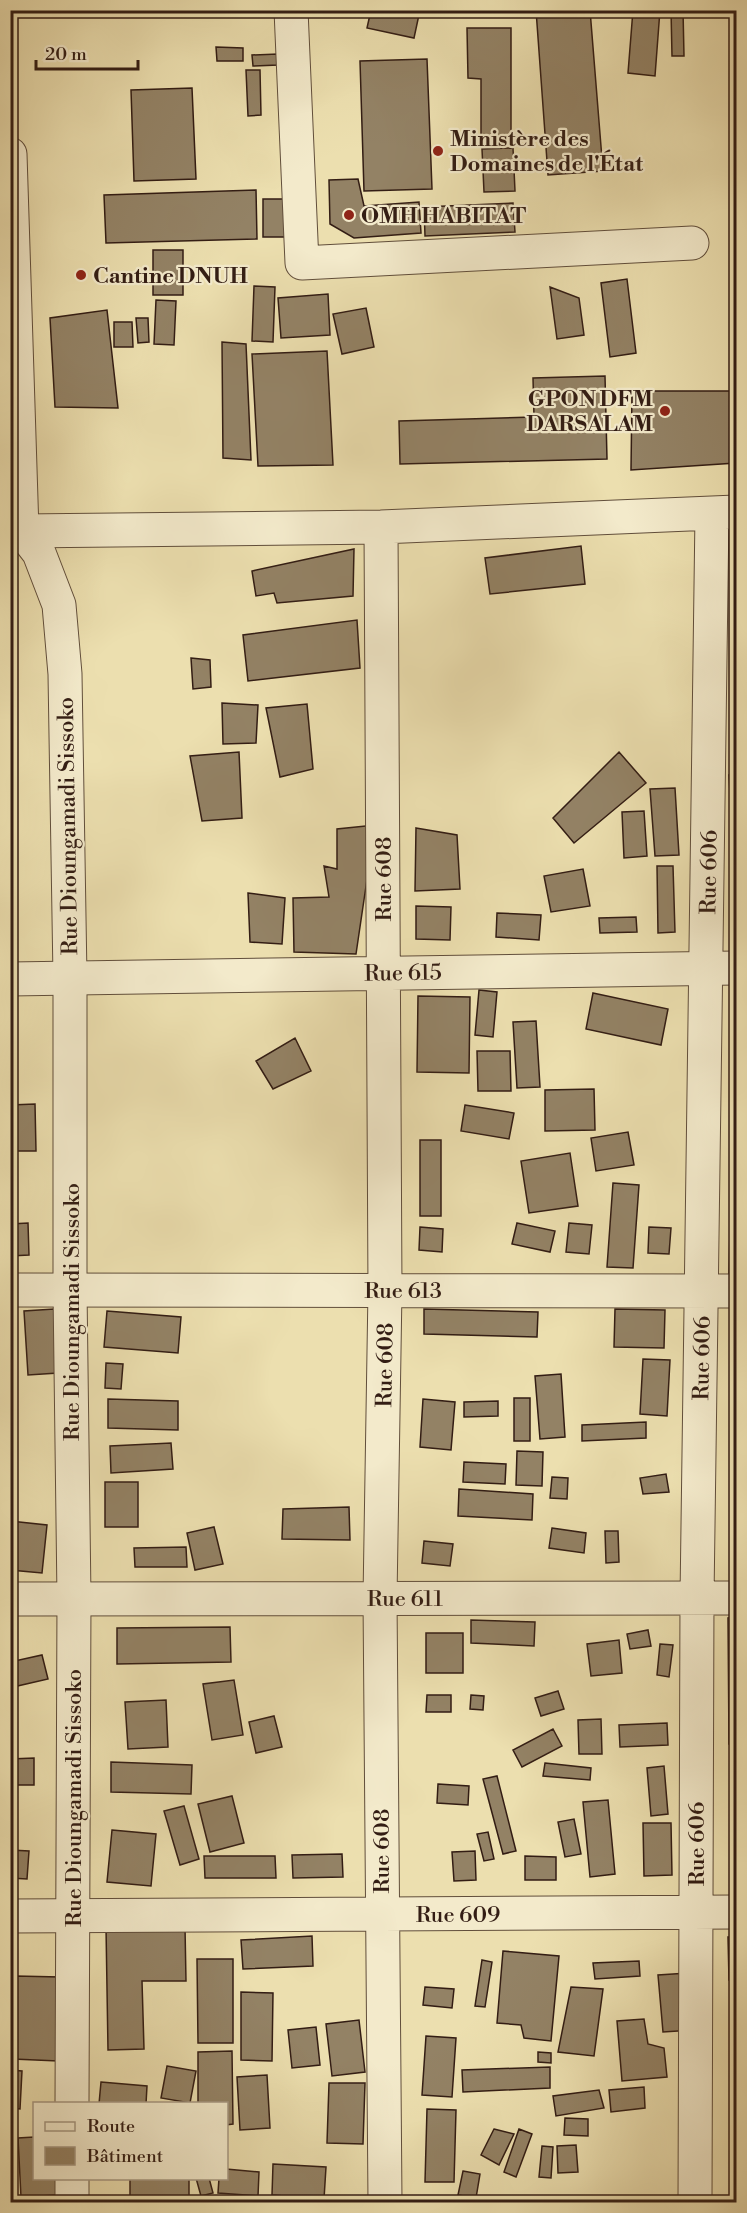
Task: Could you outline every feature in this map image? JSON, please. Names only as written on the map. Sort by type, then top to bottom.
[{"type":"street","points":[[291,10],[302,262],[692,243]]},
{"type":"street","points":[[10,154],[16,534],[381,527],[724,513]]},
{"type":"street","name":"Rue 606","points":[[695,2202],[697,1598],[702,1291],[722,969],[724,513]]},
{"type":"street","name":"Rue 608","points":[[381,527],[385,1290],[380,1598],[386,2202]]},
{"type":"street","name":"Rue Dioungamadi Sissoko","points":[[16,534],[39,553],[59,605],[65,674],[70,977],[70,1290],[74,1598],[72,2102]]},
{"type":"street","name":"Rue 615","points":[[10,979],[722,969]]},
{"type":"street","name":"Rue 613","points":[[10,1290],[736,1291]]},
{"type":"street","name":"Rue 611","points":[[10,1599],[736,1598]]},
{"type":"street","name":"Rue 609","points":[[10,1916],[736,1912]]},
{"type":"street","points":[[72,2180],[72,2202]]},
{"type":"building","points":[[371,10],[420,10],[414,38],[367,28]]},
{"type":"building","points":[[536,10],[590,10],[603,171],[548,175]]},
{"type":"building","points":[[633,10],[660,10],[655,76],[628,73]]},
{"type":"building","points":[[671,10],[683,10],[684,56],[672,56]]},
{"type":"building","points":[[467,28],[511,28],[511,142],[481,142],[481,79],[468,78]]},
{"type":"building","points":[[216,47],[243,48],[243,61],[217,61]]},
{"type":"building","points":[[278,54],[278,65],[253,66],[252,55]]},
{"type":"building","points":[[427,59],[432,189],[364,191],[360,61]]},
{"type":"building","points":[[246,70],[260,70],[261,115],[248,116]]},
{"type":"building","points":[[192,88],[196,179],[134,181],[131,90]]},
{"type":"building","points":[[513,148],[515,191],[484,192],[482,149]]},
{"type":"building","points":[[358,179],[364,206],[419,202],[421,233],[354,238],[330,224],[329,180]]},
{"type":"building","points":[[256,190],[257,239],[106,243],[104,195]]},
{"type":"building","points":[[263,199],[292,199],[292,237],[263,237]]},
{"type":"building","points":[[513,203],[515,232],[425,236],[424,207]]},
{"type":"building","points":[[153,250],[183,250],[183,295],[153,295]]},
{"type":"building","points":[[627,279],[636,353],[610,357],[601,283]]},
{"type":"building","points":[[254,286],[275,287],[273,342],[252,341]]},
{"type":"building","points":[[550,287],[579,298],[584,335],[557,339]]},
{"type":"building","points":[[328,294],[330,335],[281,338],[278,298]]},
{"type":"building","points":[[156,300],[176,301],[174,345],[154,344]]},
{"type":"building","points":[[366,308],[374,347],[342,354],[333,314]]},
{"type":"building","points":[[107,310],[118,408],[55,407],[50,318]]},
{"type":"building","points":[[136,318],[148,318],[149,342],[138,343]]},
{"type":"building","points":[[114,322],[132,322],[133,347],[114,347]]},
{"type":"building","points":[[222,342],[246,344],[251,460],[223,458]]},
{"type":"building","points":[[327,351],[333,465],[258,466],[252,354]]},
{"type":"building","points":[[605,376],[607,459],[400,464],[399,421],[534,417],[533,378]]},
{"type":"building","points":[[632,391],[736,391],[736,463],[631,470]]},
{"type":"building","points":[[581,546],[585,584],[490,594],[485,558]]},
{"type":"building","points":[[354,549],[353,596],[277,603],[274,593],[256,596],[252,571]]},
{"type":"building","points":[[357,620],[360,668],[248,681],[243,635]]},
{"type":"building","points":[[191,658],[210,660],[211,687],[193,689]]},
{"type":"building","points":[[222,703],[258,705],[256,743],[223,744]]},
{"type":"building","points":[[307,704],[313,769],[280,777],[266,708]]},
{"type":"building","points":[[239,752],[242,818],[202,821],[190,756]]},
{"type":"building","points":[[619,752],[646,783],[574,843],[553,818]]},
{"type":"building","points":[[729,775],[736,775],[736,885],[735,885]]},
{"type":"building","points":[[675,788],[679,855],[655,856],[650,789]]},
{"type":"building","points":[[644,811],[647,856],[624,858],[622,812]]},
{"type":"building","points":[[375,825],[356,954],[294,952],[293,898],[329,897],[324,866],[337,869],[337,829]]},
{"type":"building","points":[[416,828],[457,835],[460,889],[415,891]]},
{"type":"building","points":[[657,866],[673,866],[675,932],[658,933]]},
{"type":"building","points":[[583,869],[590,906],[551,912],[544,876]]},
{"type":"building","points":[[248,893],[285,898],[282,944],[250,942]]},
{"type":"building","points":[[416,906],[451,907],[450,940],[416,939]]},
{"type":"building","points":[[497,913],[541,915],[539,940],[496,937]]},
{"type":"building","points":[[636,917],[637,932],[600,933],[599,918]]},
{"type":"building","points":[[479,990],[497,992],[493,1037],[475,1035]]},
{"type":"building","points":[[593,993],[668,1009],[661,1045],[586,1029]]},
{"type":"building","points":[[418,996],[470,997],[469,1073],[417,1072]]},
{"type":"building","points":[[536,1021],[540,1087],[517,1088],[513,1022]]},
{"type":"building","points":[[295,1038],[311,1071],[273,1089],[256,1061]]},
{"type":"building","points":[[477,1051],[510,1051],[511,1091],[478,1091]]},
{"type":"building","points":[[594,1089],[595,1130],[545,1131],[545,1090]]},
{"type":"building","points":[[35,1104],[36,1151],[10,1151],[10,1105]]},
{"type":"building","points":[[465,1105],[514,1113],[509,1139],[461,1131]]},
{"type":"building","points":[[628,1132],[634,1165],[596,1171],[591,1138]]},
{"type":"building","points":[[732,1138],[736,1139],[736,1275],[729,1274]]},
{"type":"building","points":[[420,1140],[441,1140],[441,1216],[420,1216]]},
{"type":"building","points":[[570,1153],[578,1206],[529,1213],[521,1161]]},
{"type":"building","points":[[613,1183],[639,1185],[633,1268],[607,1267]]},
{"type":"building","points":[[28,1223],[29,1255],[10,1256],[10,1224]]},
{"type":"building","points":[[517,1223],[555,1231],[550,1252],[512,1244]]},
{"type":"building","points":[[569,1223],[592,1225],[589,1254],[566,1252]]},
{"type":"building","points":[[420,1227],[443,1229],[442,1252],[419,1250]]},
{"type":"building","points":[[649,1227],[671,1228],[669,1254],[648,1253]]},
{"type":"building","points":[[54,1309],[58,1373],[28,1375],[24,1311]]},
{"type":"building","points":[[424,1309],[538,1312],[537,1337],[424,1334]]},
{"type":"building","points":[[615,1309],[665,1310],[664,1348],[614,1347]]},
{"type":"building","points":[[107,1311],[181,1317],[178,1353],[104,1347]]},
{"type":"building","points":[[643,1359],[670,1360],[667,1416],[640,1414]]},
{"type":"building","points":[[106,1363],[123,1364],[121,1389],[105,1388]]},
{"type":"building","points":[[561,1374],[565,1437],[540,1439],[535,1376]]},
{"type":"building","points":[[514,1398],[530,1398],[530,1441],[514,1441]]},
{"type":"building","points":[[108,1399],[178,1401],[178,1430],[108,1428]]},
{"type":"building","points":[[423,1399],[455,1402],[451,1450],[420,1447]]},
{"type":"building","points":[[498,1401],[498,1416],[464,1417],[464,1402]]},
{"type":"building","points":[[646,1422],[646,1438],[582,1441],[582,1425]]},
{"type":"building","points":[[171,1443],[173,1469],[111,1473],[110,1446]]},
{"type":"building","points":[[517,1451],[543,1452],[542,1486],[516,1485]]},
{"type":"building","points":[[464,1462],[506,1464],[505,1484],[463,1482]]},
{"type":"building","points":[[666,1474],[669,1492],[643,1494],[640,1478]]},
{"type":"building","points":[[552,1477],[568,1478],[567,1499],[550,1498]]},
{"type":"building","points":[[105,1482],[138,1482],[138,1527],[105,1527]]},
{"type":"building","points":[[459,1489],[533,1494],[532,1520],[458,1516]]},
{"type":"building","points":[[349,1507],[350,1540],[282,1539],[283,1509]]},
{"type":"building","points":[[10,1521],[47,1525],[42,1573],[10,1570]]},
{"type":"building","points":[[214,1527],[223,1564],[195,1570],[187,1533]]},
{"type":"building","points":[[552,1528],[586,1533],[584,1553],[549,1548]]},
{"type":"building","points":[[605,1531],[618,1531],[619,1562],[606,1563]]},
{"type":"building","points":[[424,1541],[453,1544],[450,1566],[422,1563]]},
{"type":"building","points":[[186,1547],[187,1567],[135,1567],[134,1548]]},
{"type":"building","points":[[736,1617],[736,1744],[729,1744],[728,1618]]},
{"type":"building","points":[[471,1620],[535,1622],[534,1646],[471,1643]]},
{"type":"building","points":[[230,1627],[231,1662],[117,1664],[117,1628]]},
{"type":"building","points":[[648,1630],[651,1646],[630,1649],[627,1634]]},
{"type":"building","points":[[426,1633],[463,1633],[463,1673],[426,1673]]},
{"type":"building","points":[[619,1640],[622,1673],[591,1676],[587,1644]]},
{"type":"building","points":[[660,1644],[673,1645],[669,1677],[657,1675]]},
{"type":"building","points":[[42,1655],[48,1679],[13,1687],[10,1662]]},
{"type":"building","points":[[234,1680],[243,1735],[212,1740],[203,1684]]},
{"type":"building","points":[[558,1691],[564,1709],[541,1716],[535,1698]]},
{"type":"building","points":[[427,1695],[451,1695],[451,1712],[426,1712]]},
{"type":"building","points":[[471,1695],[484,1696],[483,1710],[470,1709]]},
{"type":"building","points":[[166,1700],[168,1747],[128,1749],[125,1702]]},
{"type":"building","points":[[274,1716],[282,1747],[256,1753],[249,1722]]},
{"type":"building","points":[[601,1719],[602,1754],[579,1754],[578,1720]]},
{"type":"building","points":[[667,1723],[668,1745],[620,1747],[619,1725]]},
{"type":"building","points":[[553,1729],[562,1746],[522,1767],[513,1750]]},
{"type":"building","points":[[34,1758],[34,1785],[10,1785],[10,1759]]},
{"type":"building","points":[[111,1762],[192,1765],[191,1794],[111,1792]]},
{"type":"building","points":[[545,1763],[591,1768],[590,1780],[543,1776]]},
{"type":"building","points":[[664,1766],[668,1814],[651,1816],[647,1768]]},
{"type":"building","points":[[497,1776],[516,1851],[503,1854],[483,1779]]},
{"type":"building","points":[[438,1784],[469,1786],[468,1805],[437,1803]]},
{"type":"building","points":[[734,1787],[736,1787],[736,1803],[734,1803]]},
{"type":"building","points":[[232,1796],[244,1843],[210,1852],[198,1804]]},
{"type":"building","points":[[608,1800],[615,1874],[590,1877],[583,1802]]},
{"type":"building","points":[[184,1806],[199,1859],[180,1865],[164,1811]]},
{"type":"building","points":[[732,1816],[736,1816],[736,1872],[730,1872]]},
{"type":"building","points":[[574,1819],[581,1854],[565,1857],[558,1822]]},
{"type":"building","points":[[643,1823],[671,1823],[672,1875],[644,1876]]},
{"type":"building","points":[[112,1830],[156,1834],[151,1886],[107,1882]]},
{"type":"building","points":[[488,1832],[494,1859],[484,1861],[477,1834]]},
{"type":"building","points":[[10,1850],[29,1851],[27,1879],[10,1878]]},
{"type":"building","points":[[475,1851],[476,1880],[454,1881],[452,1852]]},
{"type":"building","points":[[342,1854],[343,1877],[293,1878],[292,1855]]},
{"type":"building","points":[[204,1856],[275,1856],[276,1878],[205,1878]]},
{"type":"building","points":[[525,1856],[556,1857],[556,1880],[525,1880]]},
{"type":"building","points":[[106,1927],[185,1927],[186,1981],[142,1981],[144,2049],[108,2050]]},
{"type":"building","points":[[312,1936],[313,1966],[243,1969],[241,1940]]},
{"type":"building","points":[[728,1937],[736,1937],[736,1980],[729,1980]]},
{"type":"building","points":[[503,1951],[559,1956],[551,2041],[524,2038],[521,2025],[497,2023]]},
{"type":"building","points":[[197,1959],[233,1959],[233,2043],[198,2043]]},
{"type":"building","points":[[482,1960],[492,1962],[485,2007],[475,2006]]},
{"type":"building","points":[[639,1961],[640,1976],[595,1979],[593,1963]]},
{"type":"building","points":[[688,1973],[693,2030],[663,2032],[658,1975]]},
{"type":"building","points":[[15,1976],[60,1977],[58,2061],[13,2059]]},
{"type":"building","points":[[425,1987],[454,1989],[452,2008],[423,2005]]},
{"type":"building","points":[[571,1987],[603,1989],[594,2056],[558,2052]]},
{"type":"building","points":[[241,1992],[273,1993],[272,2061],[241,2060]]},
{"type":"building","points":[[644,2019],[648,2044],[664,2048],[667,2077],[622,2081],[617,2021]]},
{"type":"building","points":[[359,2020],[365,2072],[332,2076],[326,2024]]},
{"type":"building","points":[[316,2027],[320,2065],[292,2068],[288,2030]]},
{"type":"building","points":[[426,2036],[456,2038],[452,2097],[422,2095]]},
{"type":"building","points":[[232,2051],[233,2124],[228,2125],[228,2102],[198,2102],[198,2052]]},
{"type":"building","points":[[538,2052],[551,2053],[551,2063],[538,2062]]},
{"type":"building","points":[[167,2066],[196,2071],[190,2102],[161,2098]]},
{"type":"building","points":[[550,2067],[550,2088],[463,2092],[462,2070]]},
{"type":"building","points":[[10,2070],[22,2071],[20,2109],[10,2108]]},
{"type":"building","points":[[267,2075],[270,2128],[240,2130],[237,2077]]},
{"type":"building","points":[[101,2082],[147,2086],[146,2102],[99,2102]]},
{"type":"building","points":[[329,2083],[365,2083],[363,2144],[327,2143]]},
{"type":"building","points":[[644,2087],[645,2108],[611,2112],[609,2090]]},
{"type":"building","points":[[599,2090],[604,2108],[556,2116],[553,2096]]},
{"type":"building","points":[[427,2109],[456,2110],[454,2182],[425,2182]]},
{"type":"building","points":[[565,2118],[588,2119],[588,2136],[564,2135]]},
{"type":"building","points":[[494,2129],[514,2134],[499,2165],[481,2155]]},
{"type":"building","points":[[519,2129],[532,2134],[516,2177],[504,2172]]},
{"type":"building","points":[[33,2137],[33,2180],[59,2180],[59,2195],[21,2197],[18,2138]]},
{"type":"building","points":[[576,2145],[578,2172],[558,2173],[557,2146]]},
{"type":"building","points":[[542,2146],[553,2147],[551,2178],[539,2177]]},
{"type":"building","points":[[736,2149],[736,2202],[735,2202]]},
{"type":"building","points":[[273,2164],[326,2167],[324,2199],[272,2195]]},
{"type":"building","points":[[228,2169],[259,2172],[258,2196],[218,2193],[219,2180],[228,2180]]},
{"type":"building","points":[[463,2171],[480,2174],[476,2198],[458,2195]]},
{"type":"building","points":[[130,2180],[189,2180],[189,2199],[130,2199]]},
{"type":"building","points":[[197,2180],[210,2180],[213,2193],[201,2196]]},
{"type":"place","name":"Ministère des Domaines de l'État","points":[[438,151]]},
{"type":"place","name":"OMH HABITAT","points":[[349,215]]},
{"type":"place","name":"Cantine DNUH","points":[[81,275]]},
{"type":"place","name":"GPON DFM DARSALAM","points":[[665,411]]}]
